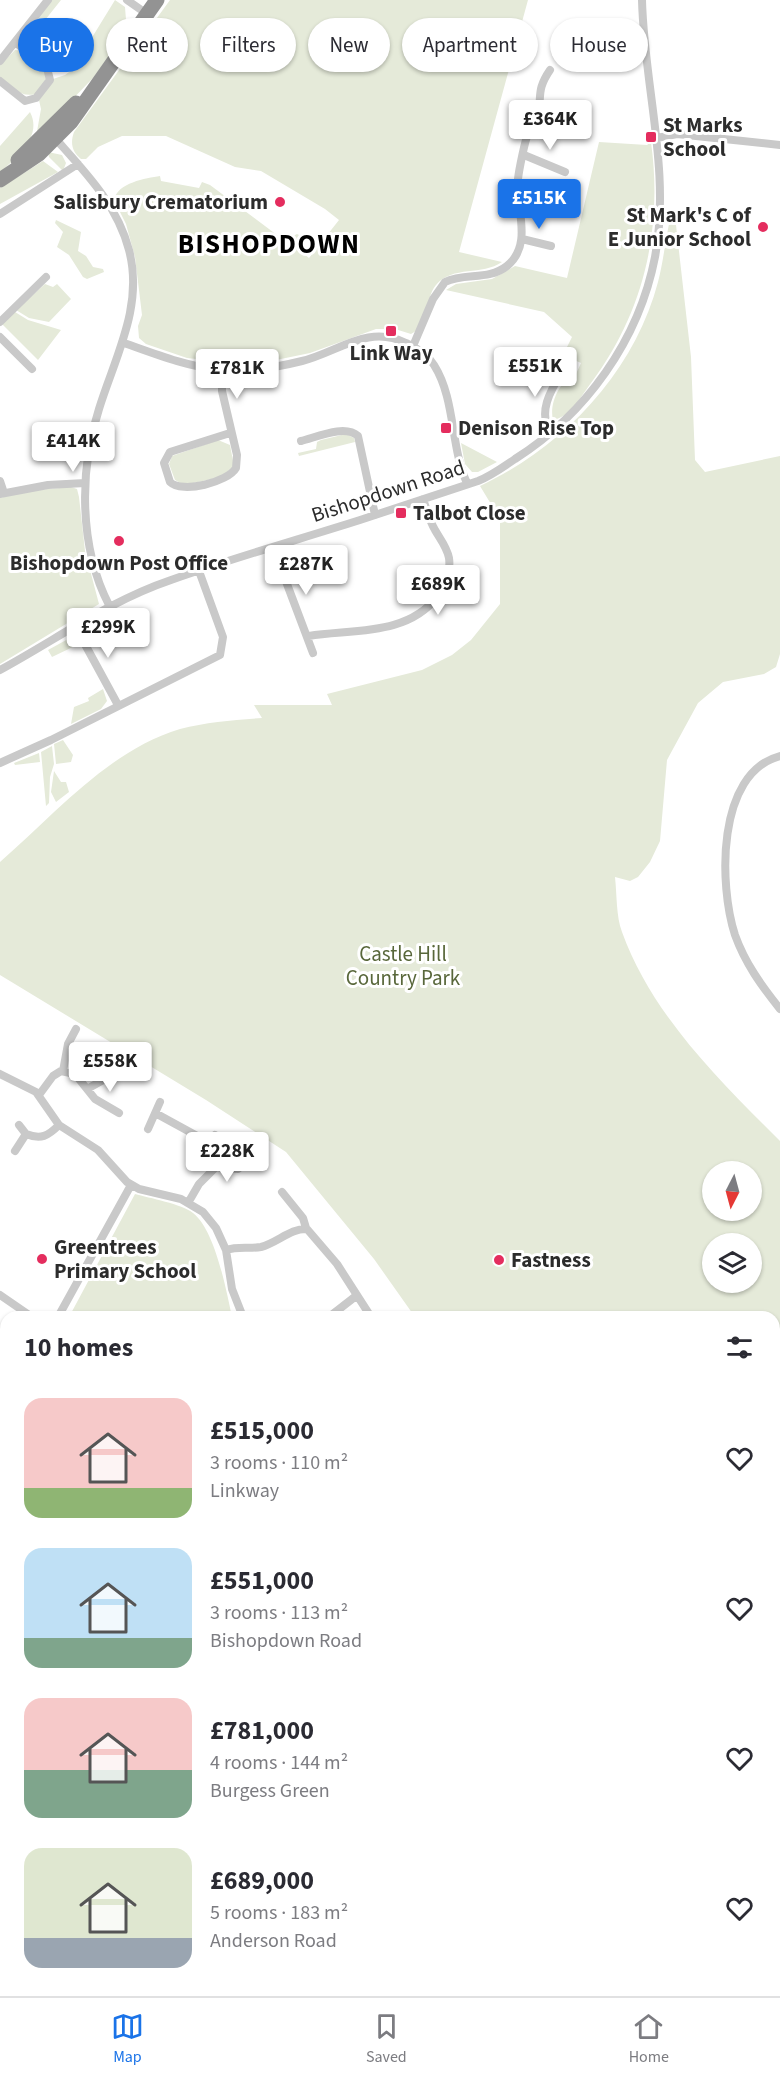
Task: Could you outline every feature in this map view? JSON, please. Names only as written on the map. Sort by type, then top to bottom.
[{"type":"highway","points":[[6,175],[81,110],[88,94],[157,0]]},
{"type":"street","points":[[0,61],[48,0]]},
{"type":"street","points":[[127,0],[147,14]]},
{"type":"street","name":"Bishopdown Road","points":[[0,670],[109,605],[199,571],[423,500],[501,468],[551,433],[587,398],[630,331],[649,283],[656,250],[661,208],[657,138],[643,41],[642,0]]},
{"type":"street","points":[[0,81],[25,100],[36,98],[50,80],[47,68],[15,42]]},
{"type":"street","points":[[413,346],[433,299],[445,282],[488,275],[502,269],[513,260],[522,239],[517,186],[526,137],[537,117],[540,87],[550,70]]},
{"type":"street","points":[[657,138],[677,134],[780,145]]},
{"type":"street","points":[[51,135],[105,196],[130,251],[133,293],[124,343],[98,412],[85,483],[91,550],[109,605]]},
{"type":"street","points":[[524,155],[566,172]]},
{"type":"street","points":[[0,214],[78,164]]},
{"type":"street","points":[[522,239],[551,246]]},
{"type":"street","points":[[0,322],[46,277]]},
{"type":"street","points":[[124,343],[177,361],[222,370],[302,361],[370,336],[396,338],[413,346],[434,364],[444,386],[459,461],[467,483]]},
{"type":"street","points":[[0,337],[32,369]]},
{"type":"street","points":[[551,433],[545,422],[544,411],[567,363]]},
{"type":"street","points":[[222,370],[222,391],[237,461],[231,475],[184,488],[177,487],[170,482],[164,463],[170,452],[230,433]]},
{"type":"street","points":[[301,441],[349,430],[358,436],[375,515]]},
{"type":"street","points":[[0,481],[2,493],[48,485],[85,483]]},
{"type":"street","points":[[309,636],[395,625],[417,616],[432,603],[444,586],[449,562],[447,551],[433,527],[423,500]]},
{"type":"street","points":[[273,547],[309,636],[313,653]]},
{"type":"street","points":[[0,763],[214,659],[222,651],[224,637],[199,571]]},
{"type":"street","points":[[75,626],[118,705]]},
{"type":"street","points":[[780,756],[758,767],[741,790],[730,824],[724,870],[729,912],[740,948],[758,981],[780,1008]]},
{"type":"street","points":[[63,1071],[68,1044],[76,1029]]},
{"type":"street","points":[[39,1095],[53,1076],[63,1071],[75,1074],[95,1099],[119,1113]]},
{"type":"street","points":[[0,1074],[39,1095],[59,1125],[98,1150],[131,1185],[188,1203],[208,1217],[226,1250],[232,1289],[241,1311]]},
{"type":"street","points":[[87,1089],[105,1079]]},
{"type":"street","points":[[148,1129],[157,1114],[160,1102]]},
{"type":"street","points":[[157,1114],[212,1139],[208,1156],[216,1167],[238,1169],[250,1158]]},
{"type":"street","points":[[19,1125],[26,1134],[44,1137],[59,1125]]},
{"type":"street","points":[[15,1151],[26,1134]]},
{"type":"street","points":[[188,1203],[199,1184],[216,1167]]},
{"type":"street","points":[[61,1311],[131,1185]]},
{"type":"street","points":[[282,1192],[303,1218],[306,1228],[337,1264],[367,1311]]},
{"type":"street","points":[[226,1250],[238,1246],[262,1246],[306,1228]]},
{"type":"street","points":[[0,1295],[23,1311]]},
{"type":"street","points":[[337,1311],[356,1296]]},
{"type":"green space","points":[[51,0],[61,0],[47,18],[36,18]]},
{"type":"green space","points":[[115,0],[125,7],[126,18],[106,18],[106,60],[93,78],[36,137],[41,109],[39,100],[53,79],[69,72],[94,72],[94,34]]},
{"type":"green space","points":[[170,0],[528,0],[523,18],[402,18],[402,72],[508,72],[459,252],[502,262],[486,269],[459,273],[443,279],[432,291],[422,325],[411,334],[395,329],[376,329],[310,353],[251,365],[187,358],[146,344],[139,338],[138,326],[142,315],[135,257],[126,224],[114,200],[120,189],[126,185],[160,176],[161,181],[199,188],[202,182],[210,185],[277,235],[289,238],[297,234],[301,236],[294,246],[309,258],[339,220],[325,209],[261,171],[235,167],[166,136],[122,136],[98,147],[86,159],[81,159],[72,144],[74,132],[118,72],[188,72],[188,18],[157,18]]},
{"type":"green space","points":[[15,50],[18,51],[18,72],[44,72],[47,79],[36,94],[21,93],[0,77],[0,65]]},
{"type":"green space","points":[[30,112],[33,130],[30,138],[20,153],[0,173],[0,146]]},
{"type":"green space","points":[[599,142],[647,145],[651,142],[654,206],[651,238],[636,298],[609,356],[575,405],[565,415],[553,420],[554,400],[560,387],[576,374],[581,363],[563,355],[572,337],[544,312],[446,290],[456,284],[492,279],[515,266],[567,278]]},
{"type":"green space","points":[[48,152],[62,155],[66,163],[63,171],[49,157]]},
{"type":"green space","points":[[43,161],[58,172],[0,204],[0,188]]},
{"type":"green space","points":[[56,220],[81,232],[78,251],[86,256],[93,267],[103,269],[104,272],[87,279],[83,277],[69,255],[57,247],[63,232],[55,223]]},
{"type":"green space","name":"Castle Hill Country Park","points":[[669,224],[676,225],[691,357],[695,460],[705,472],[780,456],[780,654],[776,667],[764,674],[723,682],[698,703],[667,760],[660,841],[650,862],[638,877],[630,881],[615,877],[617,905],[622,932],[635,962],[669,1019],[711,1070],[780,1141],[780,1311],[411,1311],[374,1259],[286,1152],[206,1100],[0,975],[0,862],[106,768],[154,739],[180,729],[210,723],[262,718],[254,705],[332,705],[327,694],[422,670],[452,655],[471,640],[500,604],[500,519],[480,486],[510,470],[539,450],[591,404],[632,347],[647,315],[658,282]]},
{"type":"green space","points":[[45,284],[53,287],[57,284],[71,299],[49,322],[29,318],[16,310]]},
{"type":"green space","points":[[15,312],[28,320],[61,330],[38,360],[2,324]]},
{"type":"green space","points":[[346,434],[354,438],[355,442],[299,456],[298,453],[316,449],[317,442],[321,440]]},
{"type":"green space","points":[[218,440],[230,445],[234,466],[221,477],[184,485],[175,480],[169,464],[172,456]]},
{"type":"green space","points":[[461,443],[497,462],[478,472],[472,472],[465,464]]},
{"type":"green space","points":[[71,487],[77,489],[79,497],[85,551],[99,604],[0,664],[0,498],[26,491]]},
{"type":"green space","points":[[68,639],[74,639],[79,644],[52,657],[48,650]]},
{"type":"green space","points":[[103,689],[107,701],[101,709],[71,724],[74,707],[89,701],[88,698]]},
{"type":"green space","points":[[63,740],[73,755],[71,762],[56,764],[54,744]]},
{"type":"green space","points":[[52,746],[54,764],[50,777],[49,803],[46,806],[41,752]]},
{"type":"green space","points":[[39,753],[40,762],[15,765],[14,763]]},
{"type":"green space","points":[[54,771],[61,782],[66,782],[69,792],[56,802],[51,792]]},
{"type":"green space","points":[[135,1194],[181,1207],[193,1213],[201,1221],[208,1232],[218,1261],[231,1311],[72,1311]]},
{"type":"place","name":"St Marks School","points":[[651,137]]},
{"type":"place","name":"Salisbury Crematorium","points":[[280,202]]},
{"type":"place","name":"St Mark's C of E Junior School","points":[[763,227]]},
{"type":"place","name":"Link Way","points":[[391,331]]},
{"type":"place","name":"Denison Rise Top","points":[[446,428]]},
{"type":"place","name":"Talbot Close","points":[[401,513]]},
{"type":"place","name":"Bishopdown Post Office","points":[[119,541]]},
{"type":"place","name":"Greentrees Primary School","points":[[42,1259]]},
{"type":"place","name":"Fastness","points":[[499,1260]]},
{"type":"district","name":"BISHOPDOWN","points":[[269,244]]}]
